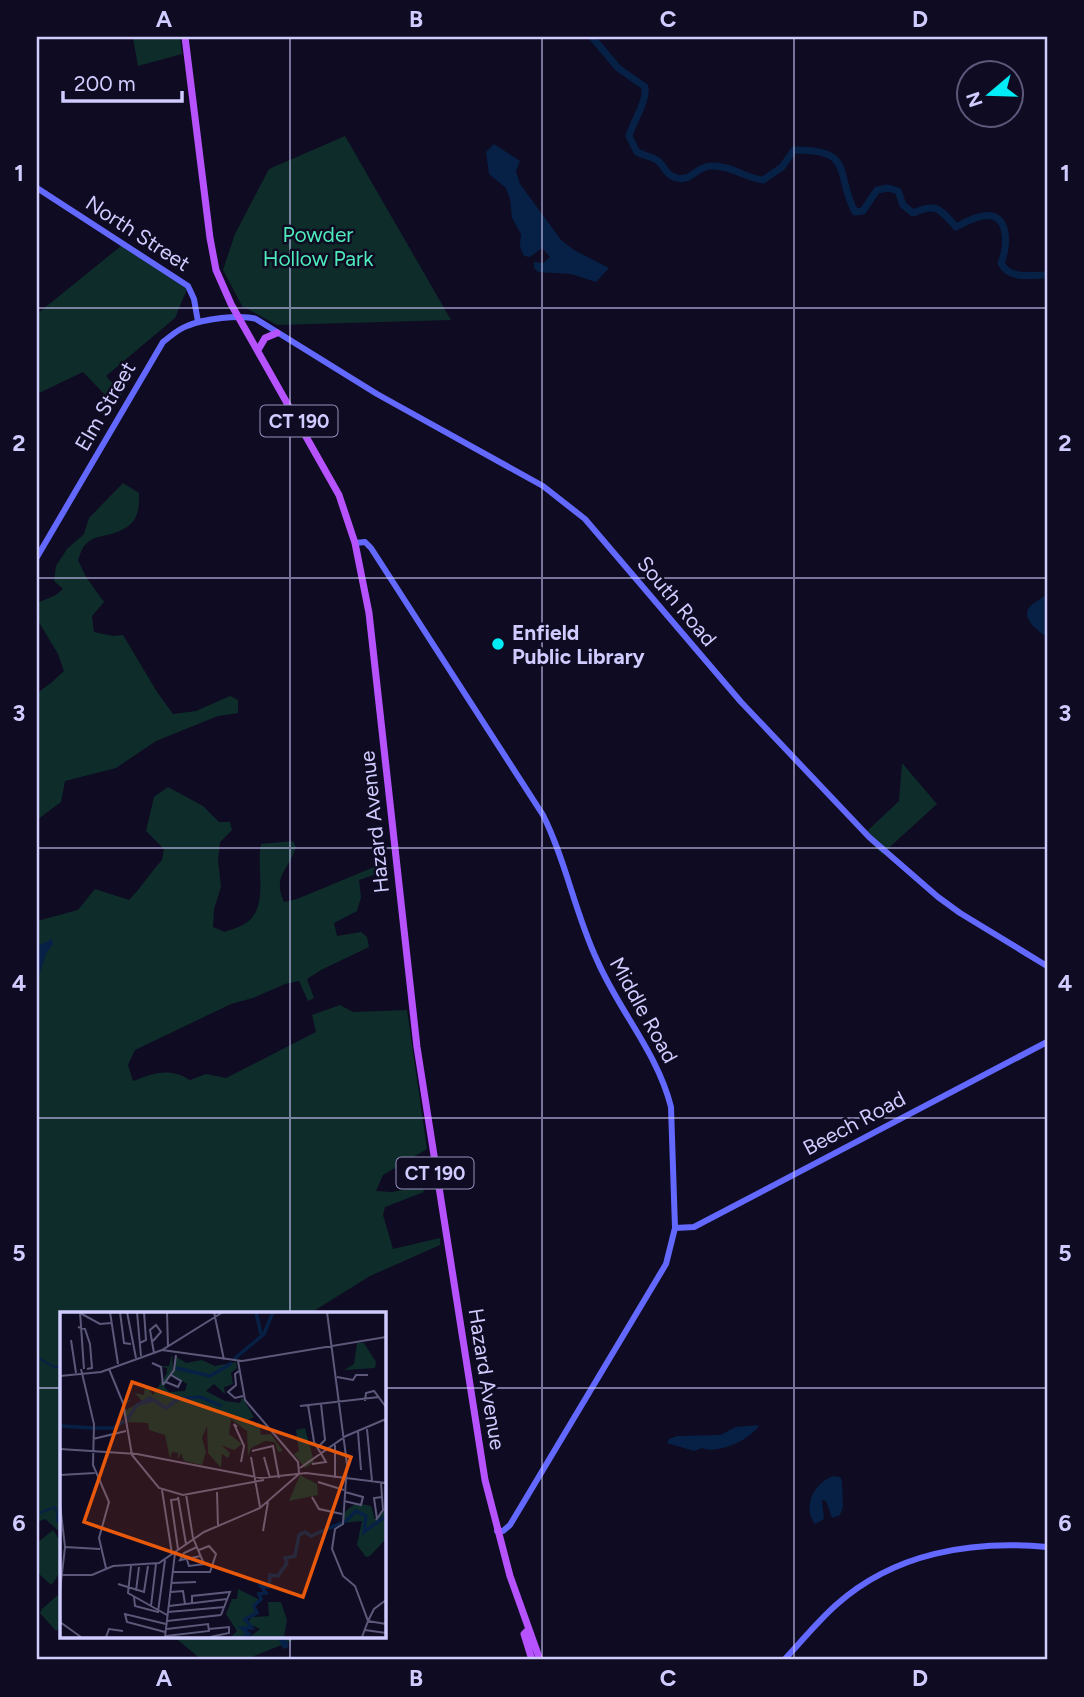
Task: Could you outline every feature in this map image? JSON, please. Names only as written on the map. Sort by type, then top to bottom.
[{"type":"main road","name":"Hazard Avenue","points":[[186,37],[213,256],[221,283],[339,495],[355,543],[369,613],[423,1094],[485,1480],[497,1531],[527,1630],[540,1660]]},
{"type":"main road","points":[[258,350],[265,338],[277,333]]},
{"type":"main road","name":"Hazard Avenue","points":[[527,1630],[524,1634],[532,1660]]},
{"type":"street","name":"North Street","points":[[37,188],[188,286],[194,299],[198,322]]},
{"type":"street","name":"Elm Street","points":[[37,557],[163,342],[174,333],[198,322],[239,317]]},
{"type":"street","name":"South Road","points":[[239,317],[256,319],[377,394],[543,486],[576,512],[601,537],[741,702],[869,837],[949,905],[1047,966]]},
{"type":"street","name":"Middle Road","points":[[355,543],[365,542],[370,548],[543,815],[596,959],[650,1053],[667,1090],[671,1107],[675,1228],[666,1264],[511,1522],[497,1531]]},
{"type":"street","name":"Beech Road","points":[[675,1228],[694,1227],[1047,1042]]},
{"type":"street","points":[[784,1660],[837,1604],[889,1569],[943,1550],[970,1546],[1047,1547]]},
{"type":"green space","points":[[180,37],[182,54],[138,66],[133,38]]},
{"type":"green space","name":"Powder Hollow Park","points":[[345,136],[451,320],[277,325],[242,306],[223,270],[235,234],[269,169]]},
{"type":"green space","points":[[121,246],[187,289],[175,318],[106,376],[122,394],[114,404],[83,372],[37,394],[37,314]]},
{"type":"green space","points":[[123,483],[139,493],[134,520],[126,528],[88,542],[78,560],[86,577],[104,602],[92,616],[94,632],[123,635],[173,714],[196,711],[230,696],[238,700],[238,713],[218,716],[156,741],[116,768],[65,781],[61,802],[37,820],[37,693],[64,671],[58,654],[37,619],[37,603],[63,589],[54,581],[56,566],[67,549],[84,534],[89,518]]},
{"type":"green space","points":[[902,763],[937,804],[882,854],[863,835],[899,801]]},
{"type":"green space","points":[[168,787],[203,806],[219,822],[230,822],[232,830],[220,842],[218,860],[221,887],[214,909],[213,927],[225,932],[250,920],[259,904],[261,844],[293,841],[296,847],[281,879],[284,902],[379,865],[387,866],[388,870],[359,880],[361,897],[357,911],[334,923],[337,936],[361,932],[367,937],[369,947],[307,979],[314,998],[308,1001],[299,981],[231,1004],[135,1050],[128,1065],[133,1081],[168,1072],[190,1080],[206,1074],[226,1078],[316,1032],[312,1015],[340,1005],[353,1012],[407,1010],[427,1149],[383,1175],[376,1191],[392,1192],[422,1186],[424,1192],[385,1207],[383,1215],[393,1249],[440,1238],[440,1245],[370,1276],[312,1312],[60,1312],[60,1532],[45,1519],[37,1522],[37,921],[78,910],[95,889],[129,900],[138,891],[162,860],[164,849],[146,831],[154,797]]},
{"type":"green space","points":[[53,1530],[60,1543],[60,1568],[51,1585],[37,1572],[37,1543]]},
{"type":"green space","points":[[59,1594],[60,1628],[56,1631],[40,1613]]},
{"type":"green space","points":[[175,1638],[294,1640],[244,1660],[202,1660]]},
{"type":"water","points":[[494,144],[520,161],[516,171],[520,184],[561,240],[609,268],[596,282],[571,274],[538,272],[534,268],[534,262],[543,263],[550,257],[542,248],[530,257],[524,256],[520,247],[521,234],[512,218],[506,188],[489,174],[486,152]]},
{"type":"water","points":[[1047,594],[1047,637],[1033,626],[1027,613],[1029,607]]},
{"type":"water","points":[[52,939],[53,944],[46,954],[37,983],[37,946]]},
{"type":"water","points":[[759,1425],[742,1440],[716,1449],[702,1448],[694,1451],[667,1443],[669,1439],[677,1436],[720,1435],[736,1427]]},
{"type":"water","points":[[833,1476],[840,1477],[842,1481],[843,1507],[840,1515],[832,1518],[826,1501],[822,1500],[824,1519],[815,1524],[810,1510],[812,1496],[820,1484]]},
{"type":"waterway","points":[[592,37],[618,68],[645,87],[642,106],[629,136],[637,152],[657,160],[673,177],[682,179],[702,168],[718,166],[763,180],[782,167],[794,150],[826,154],[840,166],[855,212],[863,211],[877,190],[888,188],[898,191],[903,205],[913,213],[927,208],[937,209],[956,227],[976,218],[992,216],[998,219],[1005,232],[1001,263],[1005,268],[1015,274],[1047,275]]},
{"type":"waterway","points":[[37,1357],[54,1367],[60,1367]]},
{"type":"waterway","points":[[37,1514],[55,1507],[59,1519]]},
{"type":"waterway","points":[[282,1638],[285,1645]]},
{"type":"place","name":"Enfield Public Library","points":[[498,644]]}]
